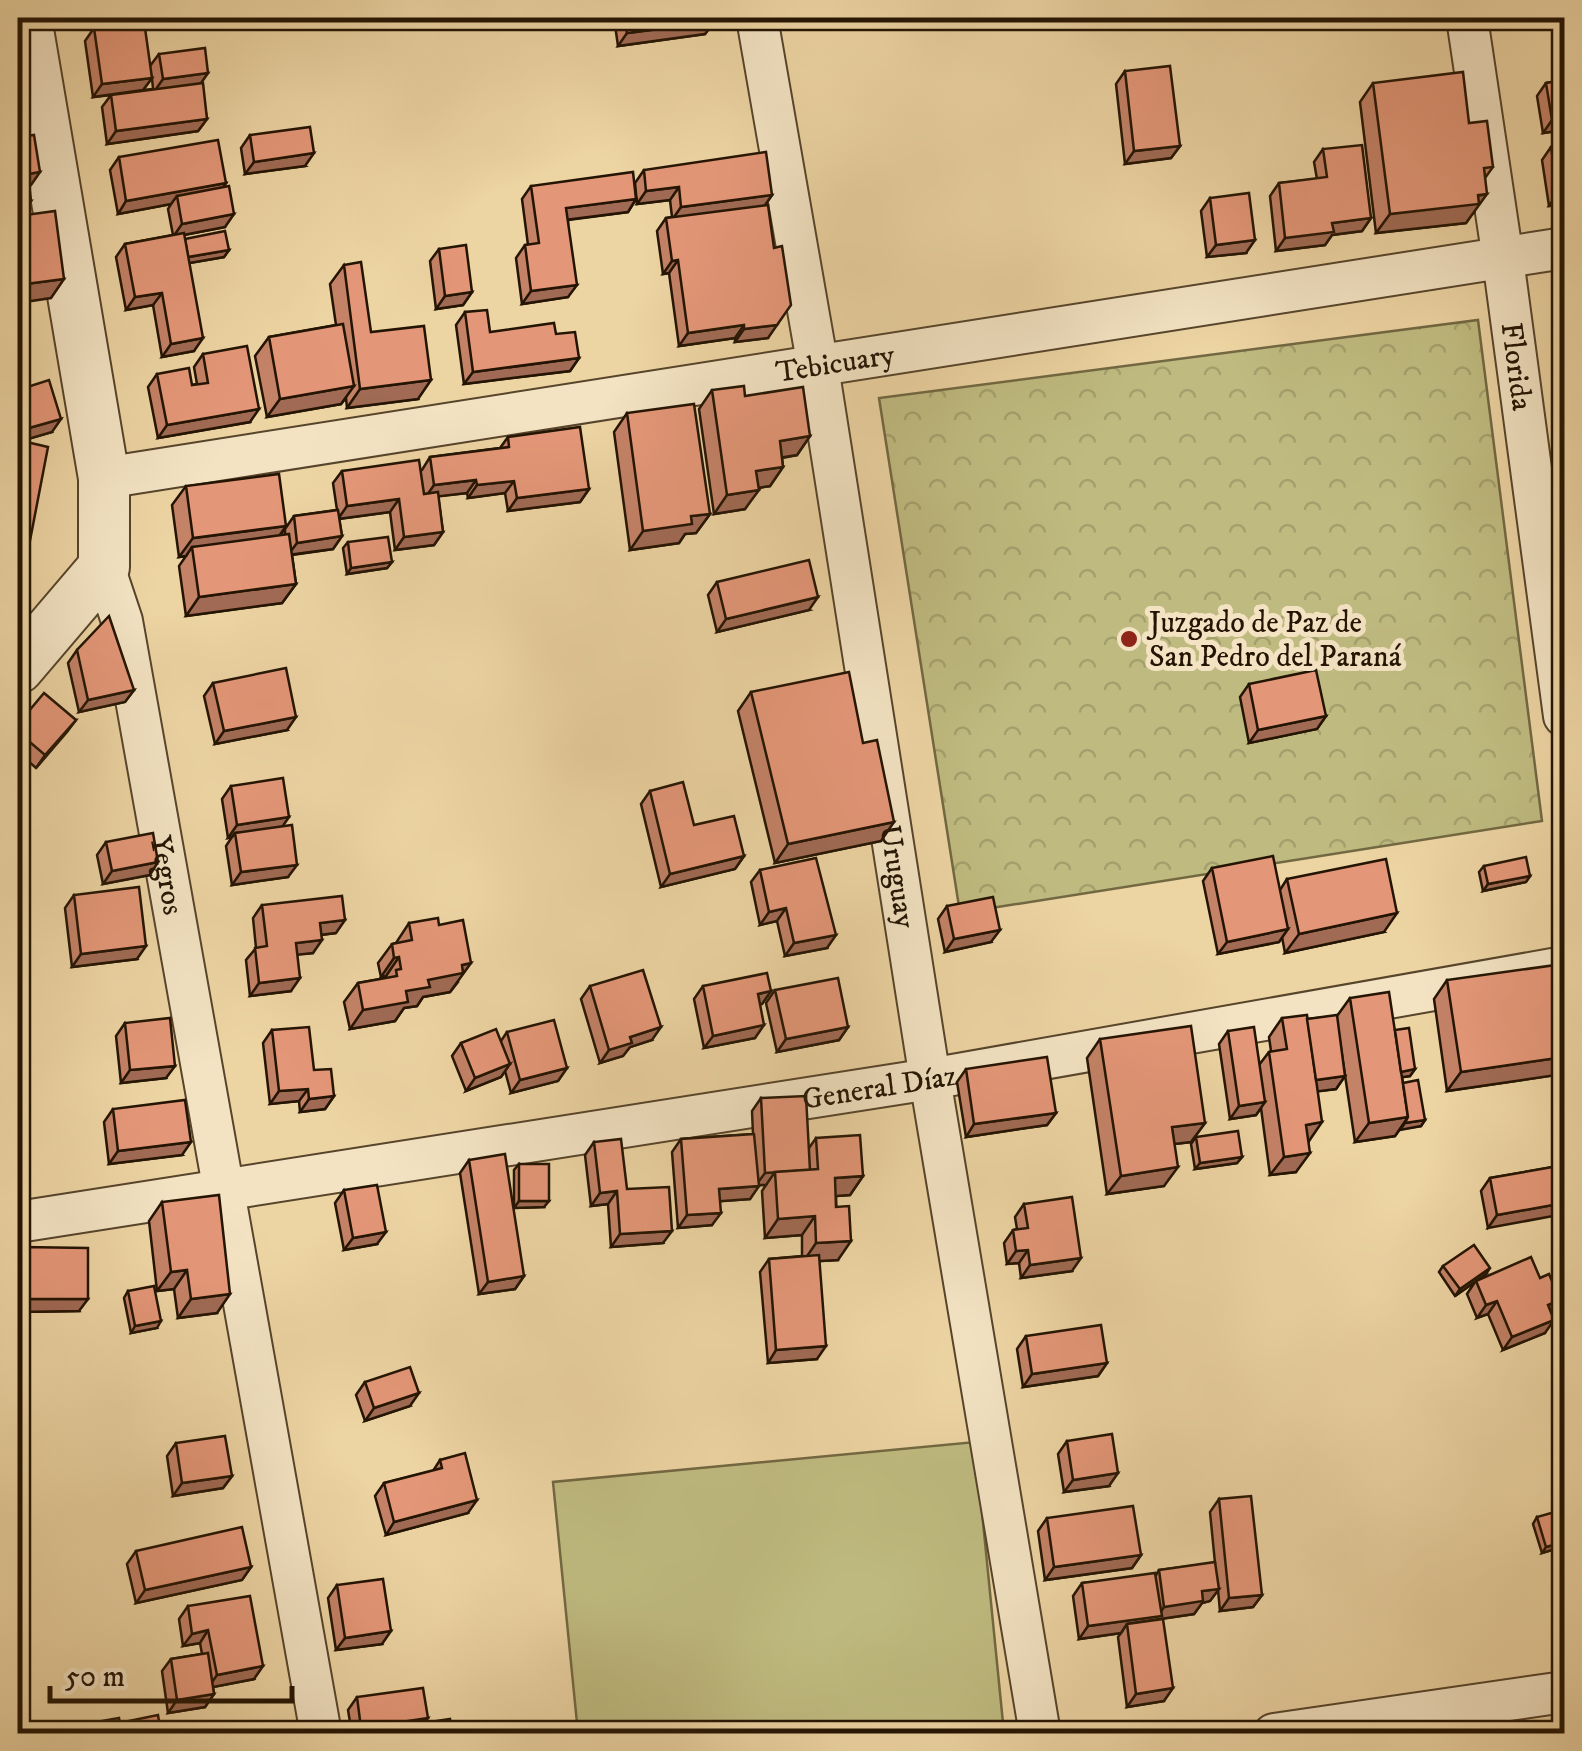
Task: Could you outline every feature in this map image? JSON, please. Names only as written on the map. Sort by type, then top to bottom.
[{"type":"street","name":"Yegros","points":[[26,18],[104,478],[104,567],[122,620],[321,1734]]},
{"type":"street","name":"Uruguay","points":[[758,18],[1040,1734]]},
{"type":"street","name":"Florida","points":[[1466,18],[1503,258],[1564,716]]},
{"type":"street","name":"Tebicuary","points":[[104,478],[1564,248]]},
{"type":"street","points":[[18,668],[104,567]]},
{"type":"street","name":"General Díaz","points":[[18,1222],[930,1079],[1564,966]]},
{"type":"street","points":[[1274,1734],[1564,1692]]},
{"type":"green space","points":[[1478,320],[1542,821],[960,913],[879,398]]},
{"type":"green space","points":[[975,1442],[1004,1733],[578,1733],[553,1482]]},
{"type":"building","points":[[625,18],[713,18],[714,22],[627,33]]},
{"type":"building","points":[[144,21],[152,78],[102,84],[94,28]]},
{"type":"building","points":[[205,48],[208,73],[163,79],[159,54]]},
{"type":"building","points":[[1170,66],[1180,146],[1134,151],[1125,71]]},
{"type":"building","points":[[1463,72],[1469,123],[1487,121],[1493,167],[1484,168],[1487,194],[1478,195],[1479,204],[1390,214],[1373,83]]},
{"type":"building","points":[[18,79],[24,115],[18,116]]},
{"type":"building","points":[[1564,80],[1564,118],[1552,120],[1546,83]]},
{"type":"building","points":[[203,83],[207,119],[116,131],[111,95]]},
{"type":"building","points":[[310,127],[314,153],[254,162],[250,135]]},
{"type":"building","points":[[34,135],[40,172],[28,174],[31,201],[18,203],[18,137]]},
{"type":"building","points":[[218,140],[226,183],[126,201],[119,157]]},
{"type":"building","points":[[1362,145],[1371,218],[1332,223],[1334,232],[1285,238],[1279,183],[1327,177],[1323,149]]},
{"type":"building","points":[[1564,145],[1564,192],[1558,193],[1551,147]]},
{"type":"building","points":[[766,152],[772,195],[681,207],[679,187],[646,191],[644,170]]},
{"type":"building","points":[[633,172],[636,199],[566,208],[577,285],[531,291],[525,245],[539,243],[531,186]]},
{"type":"building","points":[[229,186],[234,214],[182,224],[177,196]]},
{"type":"building","points":[[1249,193],[1255,240],[1216,245],[1210,198]]},
{"type":"building","points":[[768,205],[774,248],[782,246],[791,305],[777,325],[688,333],[678,260],[672,261],[666,218]]},
{"type":"building","points":[[55,211],[64,279],[18,285],[18,216]]},
{"type":"building","points":[[225,231],[229,250],[188,257],[185,239]]},
{"type":"building","points":[[184,233],[203,338],[171,344],[162,293],[135,297],[125,244]]},
{"type":"building","points":[[466,245],[472,292],[445,296],[439,249]]},
{"type":"building","points":[[361,262],[371,332],[424,326],[431,380],[360,389],[344,265]]},
{"type":"building","points":[[24,306],[28,338],[18,339],[18,307]]},
{"type":"building","points":[[487,310],[490,332],[554,323],[556,334],[575,332],[579,358],[473,372],[465,312]]},
{"type":"building","points":[[343,324],[354,386],[280,399],[269,337]]},
{"type":"building","points":[[247,346],[259,409],[167,425],[157,374],[189,368],[192,385],[208,383],[203,354]]},
{"type":"building","points":[[49,380],[61,419],[22,430],[18,390]]},
{"type":"building","points":[[744,386],[745,396],[803,387],[810,436],[780,441],[783,467],[756,471],[759,490],[727,495],[712,390]]},
{"type":"building","points":[[694,404],[710,514],[691,516],[692,524],[643,531],[627,413]]},
{"type":"building","points":[[580,427],[589,489],[517,498],[514,481],[434,485],[430,457],[509,447],[508,437]]},
{"type":"building","points":[[18,440],[48,447],[28,551],[18,548]]},
{"type":"building","points":[[419,460],[424,494],[438,492],[443,532],[404,537],[399,499],[347,506],[342,471]]},
{"type":"building","points":[[279,474],[286,526],[193,538],[186,486]]},
{"type":"building","points":[[338,510],[342,536],[297,543],[294,516]]},
{"type":"building","points":[[289,534],[296,584],[199,597],[192,547]]},
{"type":"building","points":[[388,537],[392,562],[351,568],[348,542]]},
{"type":"building","points":[[809,560],[818,597],[726,619],[717,582]]},
{"type":"building","points":[[109,616],[134,690],[88,700],[77,650]]},
{"type":"building","points":[[286,668],[296,717],[224,731],[213,683]]},
{"type":"building","points":[[1316,670],[1326,716],[1258,730],[1249,684]]},
{"type":"building","points":[[849,672],[863,743],[877,740],[894,822],[788,844],[751,692]]},
{"type":"building","points":[[44,693],[76,720],[45,755],[18,732],[18,724]]},
{"type":"building","points":[[283,778],[289,817],[237,825],[231,786]]},
{"type":"building","points":[[683,782],[694,825],[734,816],[744,856],[670,874],[650,791]]},
{"type":"building","points":[[292,825],[297,865],[241,872],[235,833]]},
{"type":"building","points":[[153,833],[158,862],[112,871],[106,842]]},
{"type":"building","points":[[1273,856],[1288,929],[1227,942],[1212,868]]},
{"type":"building","points":[[1526,857],[1530,876],[1488,884],[1484,866]]},
{"type":"building","points":[[816,858],[836,935],[794,943],[786,908],[769,912],[760,870]]},
{"type":"building","points":[[1386,859],[1397,913],[1299,934],[1287,879]]},
{"type":"building","points":[[139,887],[146,946],[81,954],[74,895]]},
{"type":"building","points":[[342,896],[345,920],[320,923],[322,940],[296,943],[300,978],[259,983],[255,948],[267,946],[262,905]]},
{"type":"building","points":[[993,897],[1000,930],[954,939],[947,906]]},
{"type":"building","points":[[438,918],[439,925],[463,920],[471,963],[462,965],[463,973],[428,980],[430,987],[406,991],[408,1002],[363,1010],[358,983],[397,976],[396,970],[401,969],[392,944],[412,940],[409,923]]},
{"type":"building","points":[[1563,964],[1564,1057],[1461,1072],[1447,980]]},
{"type":"building","points":[[643,970],[661,1027],[630,1037],[632,1043],[609,1050],[590,986]]},
{"type":"building","points":[[767,973],[771,991],[758,994],[764,1025],[713,1036],[703,986]]},
{"type":"building","points":[[838,978],[848,1027],[786,1039],[775,990]]},
{"type":"building","points":[[1389,992],[1408,1117],[1369,1123],[1350,998]]},
{"type":"building","points":[[1307,1015],[1322,1122],[1306,1125],[1310,1153],[1284,1157],[1269,1052],[1287,1049],[1282,1018]]},
{"type":"building","points":[[1337,1015],[1345,1076],[1316,1080],[1307,1019]]},
{"type":"building","points":[[170,1018],[175,1066],[130,1070],[125,1023]]},
{"type":"building","points":[[554,1020],[567,1068],[520,1080],[507,1032]]},
{"type":"building","points":[[1191,1026],[1205,1123],[1172,1127],[1178,1167],[1121,1176],[1100,1039]]},
{"type":"building","points":[[309,1027],[314,1070],[331,1069],[334,1096],[309,1099],[308,1089],[279,1091],[272,1030]]},
{"type":"building","points":[[1254,1027],[1265,1102],[1239,1106],[1228,1031]]},
{"type":"building","points":[[1409,1028],[1415,1069],[1401,1072],[1395,1030]]},
{"type":"building","points":[[496,1029],[510,1064],[475,1078],[461,1043]]},
{"type":"building","points":[[1047,1057],[1056,1113],[974,1124],[966,1069]]},
{"type":"building","points":[[1418,1080],[1425,1120],[1405,1123],[1408,1117],[1403,1083]]},
{"type":"building","points":[[806,1096],[810,1170],[765,1173],[761,1098]]},
{"type":"building","points":[[185,1100],[191,1142],[118,1151],[113,1109]]},
{"type":"building","points":[[1238,1131],[1242,1157],[1200,1163],[1196,1137]]},
{"type":"building","points":[[754,1134],[759,1186],[719,1189],[721,1213],[687,1215],[681,1139]]},
{"type":"building","points":[[860,1135],[863,1176],[835,1178],[836,1207],[849,1206],[851,1241],[816,1243],[815,1216],[778,1219],[775,1172],[818,1169],[816,1138]]},
{"type":"building","points":[[621,1139],[627,1189],[669,1187],[672,1231],[620,1234],[617,1191],[600,1193],[594,1142]]},
{"type":"building","points":[[505,1154],[524,1276],[488,1282],[469,1160]]},
{"type":"building","points":[[519,1164],[549,1164],[549,1201],[519,1201]]},
{"type":"building","points":[[1564,1165],[1564,1203],[1497,1215],[1490,1178]]},
{"type":"building","points":[[377,1185],[386,1232],[353,1238],[344,1190]]},
{"type":"building","points":[[219,1195],[230,1294],[191,1299],[187,1270],[171,1272],[162,1202]]},
{"type":"building","points":[[1072,1197],[1081,1258],[1030,1265],[1028,1250],[1016,1251],[1013,1230],[1028,1228],[1024,1204]]},
{"type":"building","points":[[1474,1245],[1490,1268],[1460,1289],[1443,1266]]},
{"type":"building","points":[[22,1247],[88,1248],[88,1299],[22,1299]]},
{"type":"building","points":[[819,1255],[826,1346],[776,1350],[769,1259]]},
{"type":"building","points":[[1531,1257],[1540,1278],[1549,1274],[1560,1300],[1548,1305],[1554,1320],[1512,1337],[1497,1301],[1486,1305],[1476,1281]]},
{"type":"building","points":[[154,1286],[161,1321],[135,1326],[128,1291]]},
{"type":"building","points":[[1101,1325],[1107,1363],[1032,1374],[1026,1336]]},
{"type":"building","points":[[410,1367],[419,1393],[374,1408],[365,1382]]},
{"type":"building","points":[[1112,1434],[1118,1473],[1073,1480],[1067,1441]]},
{"type":"building","points":[[225,1436],[232,1476],[182,1483],[176,1443]]},
{"type":"building","points":[[465,1453],[477,1500],[394,1522],[384,1483],[442,1468],[440,1460]]},
{"type":"building","points":[[1251,1496],[1262,1595],[1229,1598],[1219,1499]]},
{"type":"building","points":[[1133,1506],[1141,1555],[1054,1567],[1047,1518]]},
{"type":"building","points":[[1558,1511],[1564,1542],[1546,1547],[1537,1517]]},
{"type":"building","points":[[242,1527],[251,1567],[145,1590],[136,1551]]},
{"type":"building","points":[[1215,1562],[1219,1589],[1202,1591],[1203,1601],[1164,1607],[1159,1570]]},
{"type":"building","points":[[1155,1573],[1162,1616],[1088,1626],[1082,1583]]},
{"type":"building","points":[[383,1579],[391,1631],[345,1638],[337,1585]]},
{"type":"building","points":[[250,1596],[263,1666],[217,1675],[208,1630],[192,1634],[188,1606]]},
{"type":"building","points":[[1163,1619],[1173,1688],[1136,1694],[1127,1624]]},
{"type":"building","points":[[208,1653],[214,1694],[177,1700],[171,1659]]},
{"type":"building","points":[[423,1688],[428,1718],[361,1728],[357,1697]]},
{"type":"building","points":[[158,1715],[161,1734],[121,1734],[119,1723]]},
{"type":"building","points":[[119,1718],[121,1734],[76,1734],[74,1726]]},
{"type":"building","points":[[450,1719],[452,1734],[385,1734],[384,1729]]},
{"type":"place","name":"Juzgado de Paz de San Pedro del Paraná","points":[[1129,639]]}]
